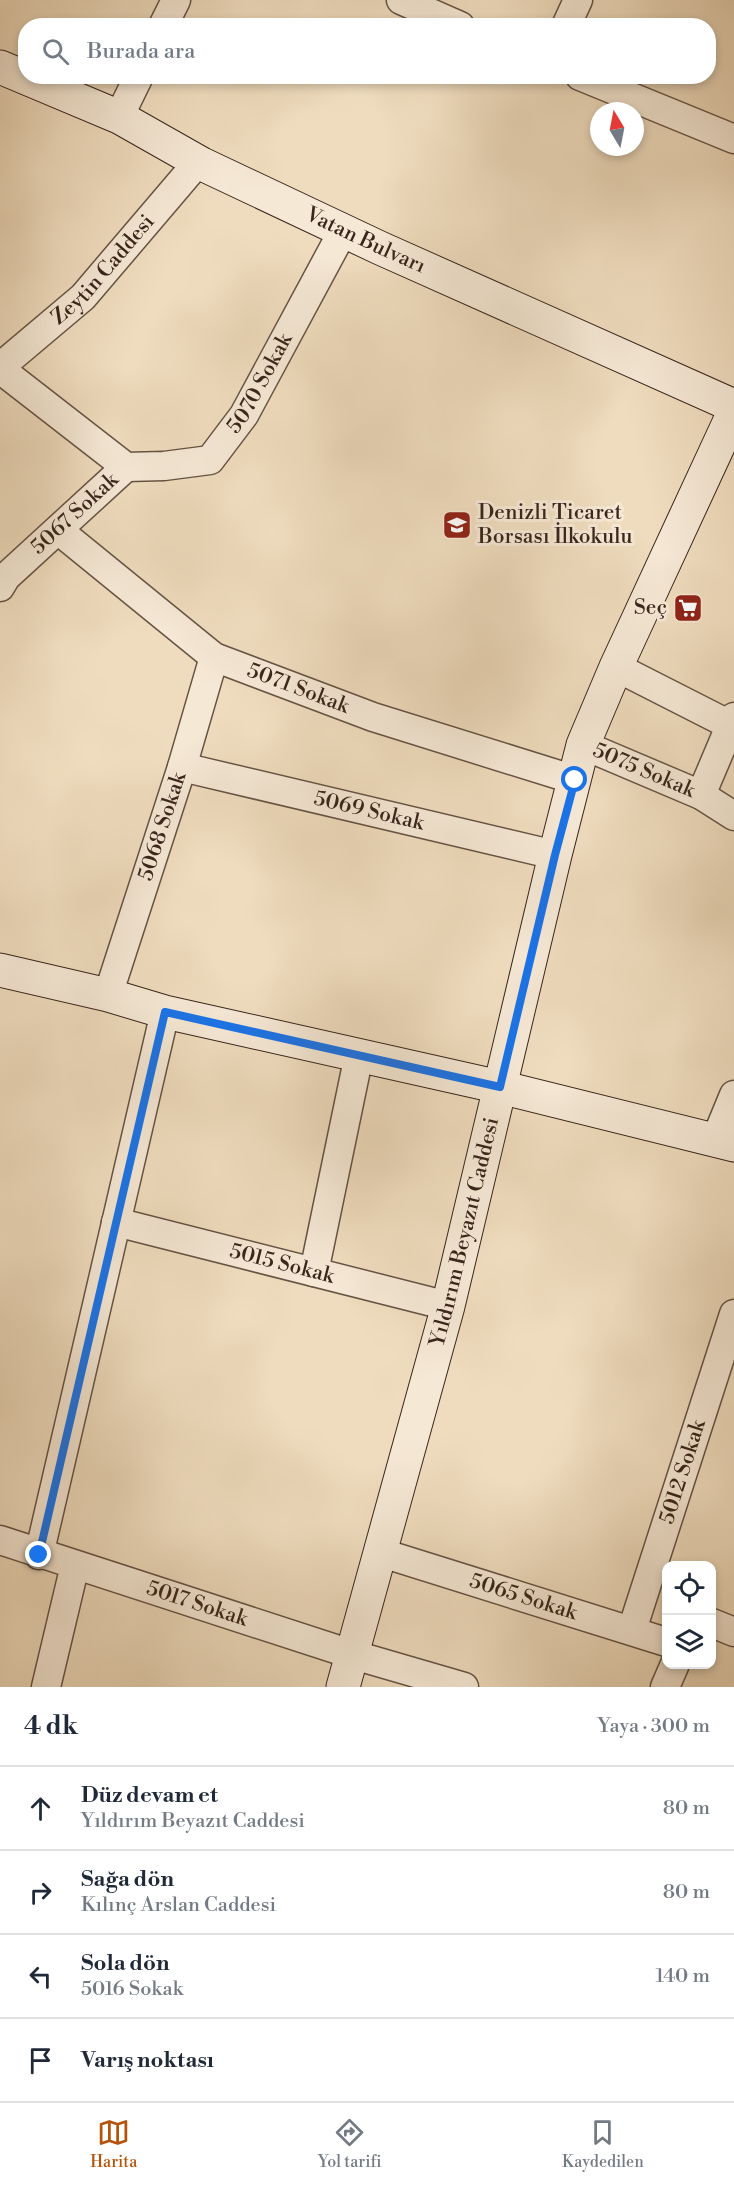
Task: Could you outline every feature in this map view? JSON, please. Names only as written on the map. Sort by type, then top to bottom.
[{"type":"street","points":[[168,18],[176,0]]},
{"type":"street","points":[[401,0],[442,18]]},
{"type":"street","points":[[570,18],[578,0]]},
{"type":"street","name":"Vatan Bulvarı","points":[[0,67],[18,75]]},
{"type":"street","name":"Vatan Bulvarı","points":[[40,84],[119,117],[198,162],[343,231],[734,406]]},
{"type":"street","points":[[119,117],[135,84]]},
{"type":"street","points":[[600,84],[734,139]]},
{"type":"street","name":"Zeytin Caddesi","points":[[0,368],[83,297],[198,162]]},
{"type":"street","name":"5070 Sokak","points":[[126,467],[164,466],[210,460],[244,415],[343,231]]},
{"type":"street","points":[[0,368],[126,467]]},
{"type":"street","name":"Yıldırım Beyazıt Caddesi","points":[[343,1687],[382,1554],[448,1306],[555,855],[584,745],[616,667],[734,412]]},
{"type":"street","name":"5067 Sokak","points":[[0,587],[6,577],[126,467]]},
{"type":"street","name":"5071 Sokak","points":[[58,530],[214,657],[373,717],[575,780]]},
{"type":"street","name":"5068 Sokak","points":[[108,995],[182,767],[214,657]]},
{"type":"street","points":[[616,667],[732,721],[701,795]]},
{"type":"street","name":"5075 Sokak","points":[[584,745],[701,795],[734,816]]},
{"type":"street","name":"5069 Sokak","points":[[182,767],[555,855]]},
{"type":"street","points":[[0,970],[108,995],[165,1012],[500,1087],[724,1143],[734,1095]]},
{"type":"street","points":[[39,1555],[165,1012]]},
{"type":"street","points":[[314,1272],[359,1055]]},
{"type":"street","name":"5015 Sokak","points":[[116,1222],[448,1306]]},
{"type":"street","name":"5012 Sokak","points":[[632,1630],[734,1314]]},
{"type":"street","name":"5017 Sokak","points":[[0,1540],[39,1555],[354,1655],[464,1687]]},
{"type":"street","name":"5065 Sokak","points":[[382,1554],[662,1641]]},
{"type":"street","points":[[46,1687],[75,1565]]},
{"type":"street","points":[[716,1625],[734,1632]]},
{"type":"street","points":[[665,1687],[673,1669]]},
{"type":"place","name":"Denizli Ticaret Borsası İlkokulu","points":[[457,525]]},
{"type":"place","name":"Seç","points":[[688,608]]},
{"type":"route","points":[[39,1555],[165,1012],[500,1087],[575,780]]}]
